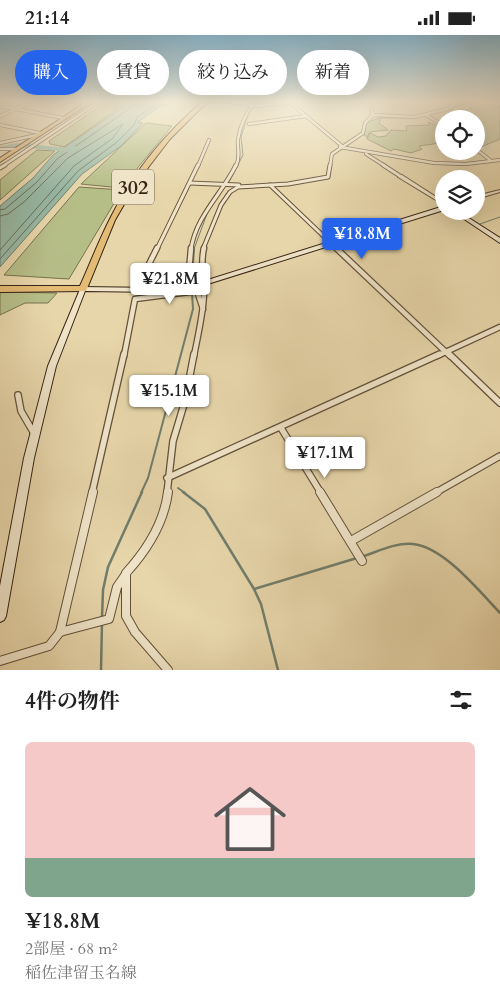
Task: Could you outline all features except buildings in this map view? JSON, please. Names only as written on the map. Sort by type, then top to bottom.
[{"type":"main road","points":[[0,160],[43,131]]},
{"type":"main road","name":"302","points":[[0,617],[2,593],[35,435],[52,366],[83,289],[118,211],[150,162],[175,131]]},
{"type":"main road","points":[[0,289],[159,290],[204,283],[435,209]]},
{"type":"main road","points":[[468,220],[500,241]]},
{"type":"street","points":[[24,131],[38,134]]},
{"type":"street","points":[[0,168],[55,131]]},
{"type":"street","points":[[188,282],[192,246],[204,212],[223,186],[240,157],[238,141],[242,131]]},
{"type":"street","points":[[323,131],[341,147],[383,157],[447,163],[500,159]]},
{"type":"street","points":[[208,140],[190,183],[139,284],[172,284],[197,281],[210,229],[230,192],[238,187],[270,185],[328,177],[331,170],[330,156],[362,133],[362,131]]},
{"type":"street","points":[[0,143],[38,134]]},
{"type":"street","points":[[0,149],[17,148]]},
{"type":"street","points":[[364,152],[435,200]]},
{"type":"street","points":[[485,156],[490,160]]},
{"type":"street","points":[[190,183],[223,186],[259,186]]},
{"type":"street","points":[[270,185],[500,403]]},
{"type":"street","points":[[485,195],[500,191]]},
{"type":"street","points":[[60,631],[109,619],[117,587],[137,561],[162,520],[166,507],[167,478],[173,441],[185,401],[203,309],[204,283],[201,261]]},
{"type":"street","points":[[0,661],[49,646],[60,631],[117,388],[135,299],[197,291],[203,309]]},
{"type":"street","points":[[167,478],[500,327]]},
{"type":"street","points":[[18,395],[21,411],[35,435]]},
{"type":"street","points":[[280,428],[362,561]]},
{"type":"street","points":[[351,541],[500,456]]},
{"type":"street","points":[[126,573],[126,616],[135,632],[168,670]]},
{"type":"green space","points":[[64,131],[87,131],[64,147],[50,144],[49,141]]},
{"type":"green space","points":[[138,131],[168,131],[121,188],[81,184]]},
{"type":"green space","points":[[364,131],[382,131],[370,132],[367,137],[363,134]]},
{"type":"green space","points":[[390,131],[435,131],[435,144],[419,146],[422,149],[411,153],[394,149],[391,151],[367,139],[370,133],[378,137],[386,136]]},
{"type":"green space","points":[[485,131],[500,131],[500,139],[485,145]]},
{"type":"green space","points":[[37,150],[55,151],[0,200],[0,180]]},
{"type":"green space","points":[[79,187],[122,190],[69,279],[4,275]]},
{"type":"green space","points":[[0,292],[57,293],[48,303],[25,303],[0,315]]},
{"type":"water","points":[[89,131],[136,131],[121,146],[82,174],[0,267],[0,206],[33,178],[53,155]]},
{"type":"waterway","points":[[213,203],[230,180],[243,155],[241,137],[243,131]]},
{"type":"waterway","points":[[0,148],[17,145],[69,150],[77,148]]},
{"type":"waterway","points":[[194,249],[207,214]]},
{"type":"waterway","points":[[480,224],[500,217]]},
{"type":"waterway","points":[[192,280],[194,248]]},
{"type":"waterway","points":[[141,493],[148,478],[193,309],[192,293]]},
{"type":"waterway","points":[[178,488],[185,493]]},
{"type":"waterway","points":[[102,618],[103,590],[108,567],[142,492]]},
{"type":"waterway","points":[[183,492],[205,509],[254,589]]},
{"type":"waterway","points":[[361,557],[400,544],[413,544],[425,547],[437,553],[461,572],[500,613]]},
{"type":"waterway","points":[[254,589],[357,558]]},
{"type":"waterway","points":[[254,589],[261,604],[278,670]]},
{"type":"waterway","points":[[101,670],[102,622]]}]
